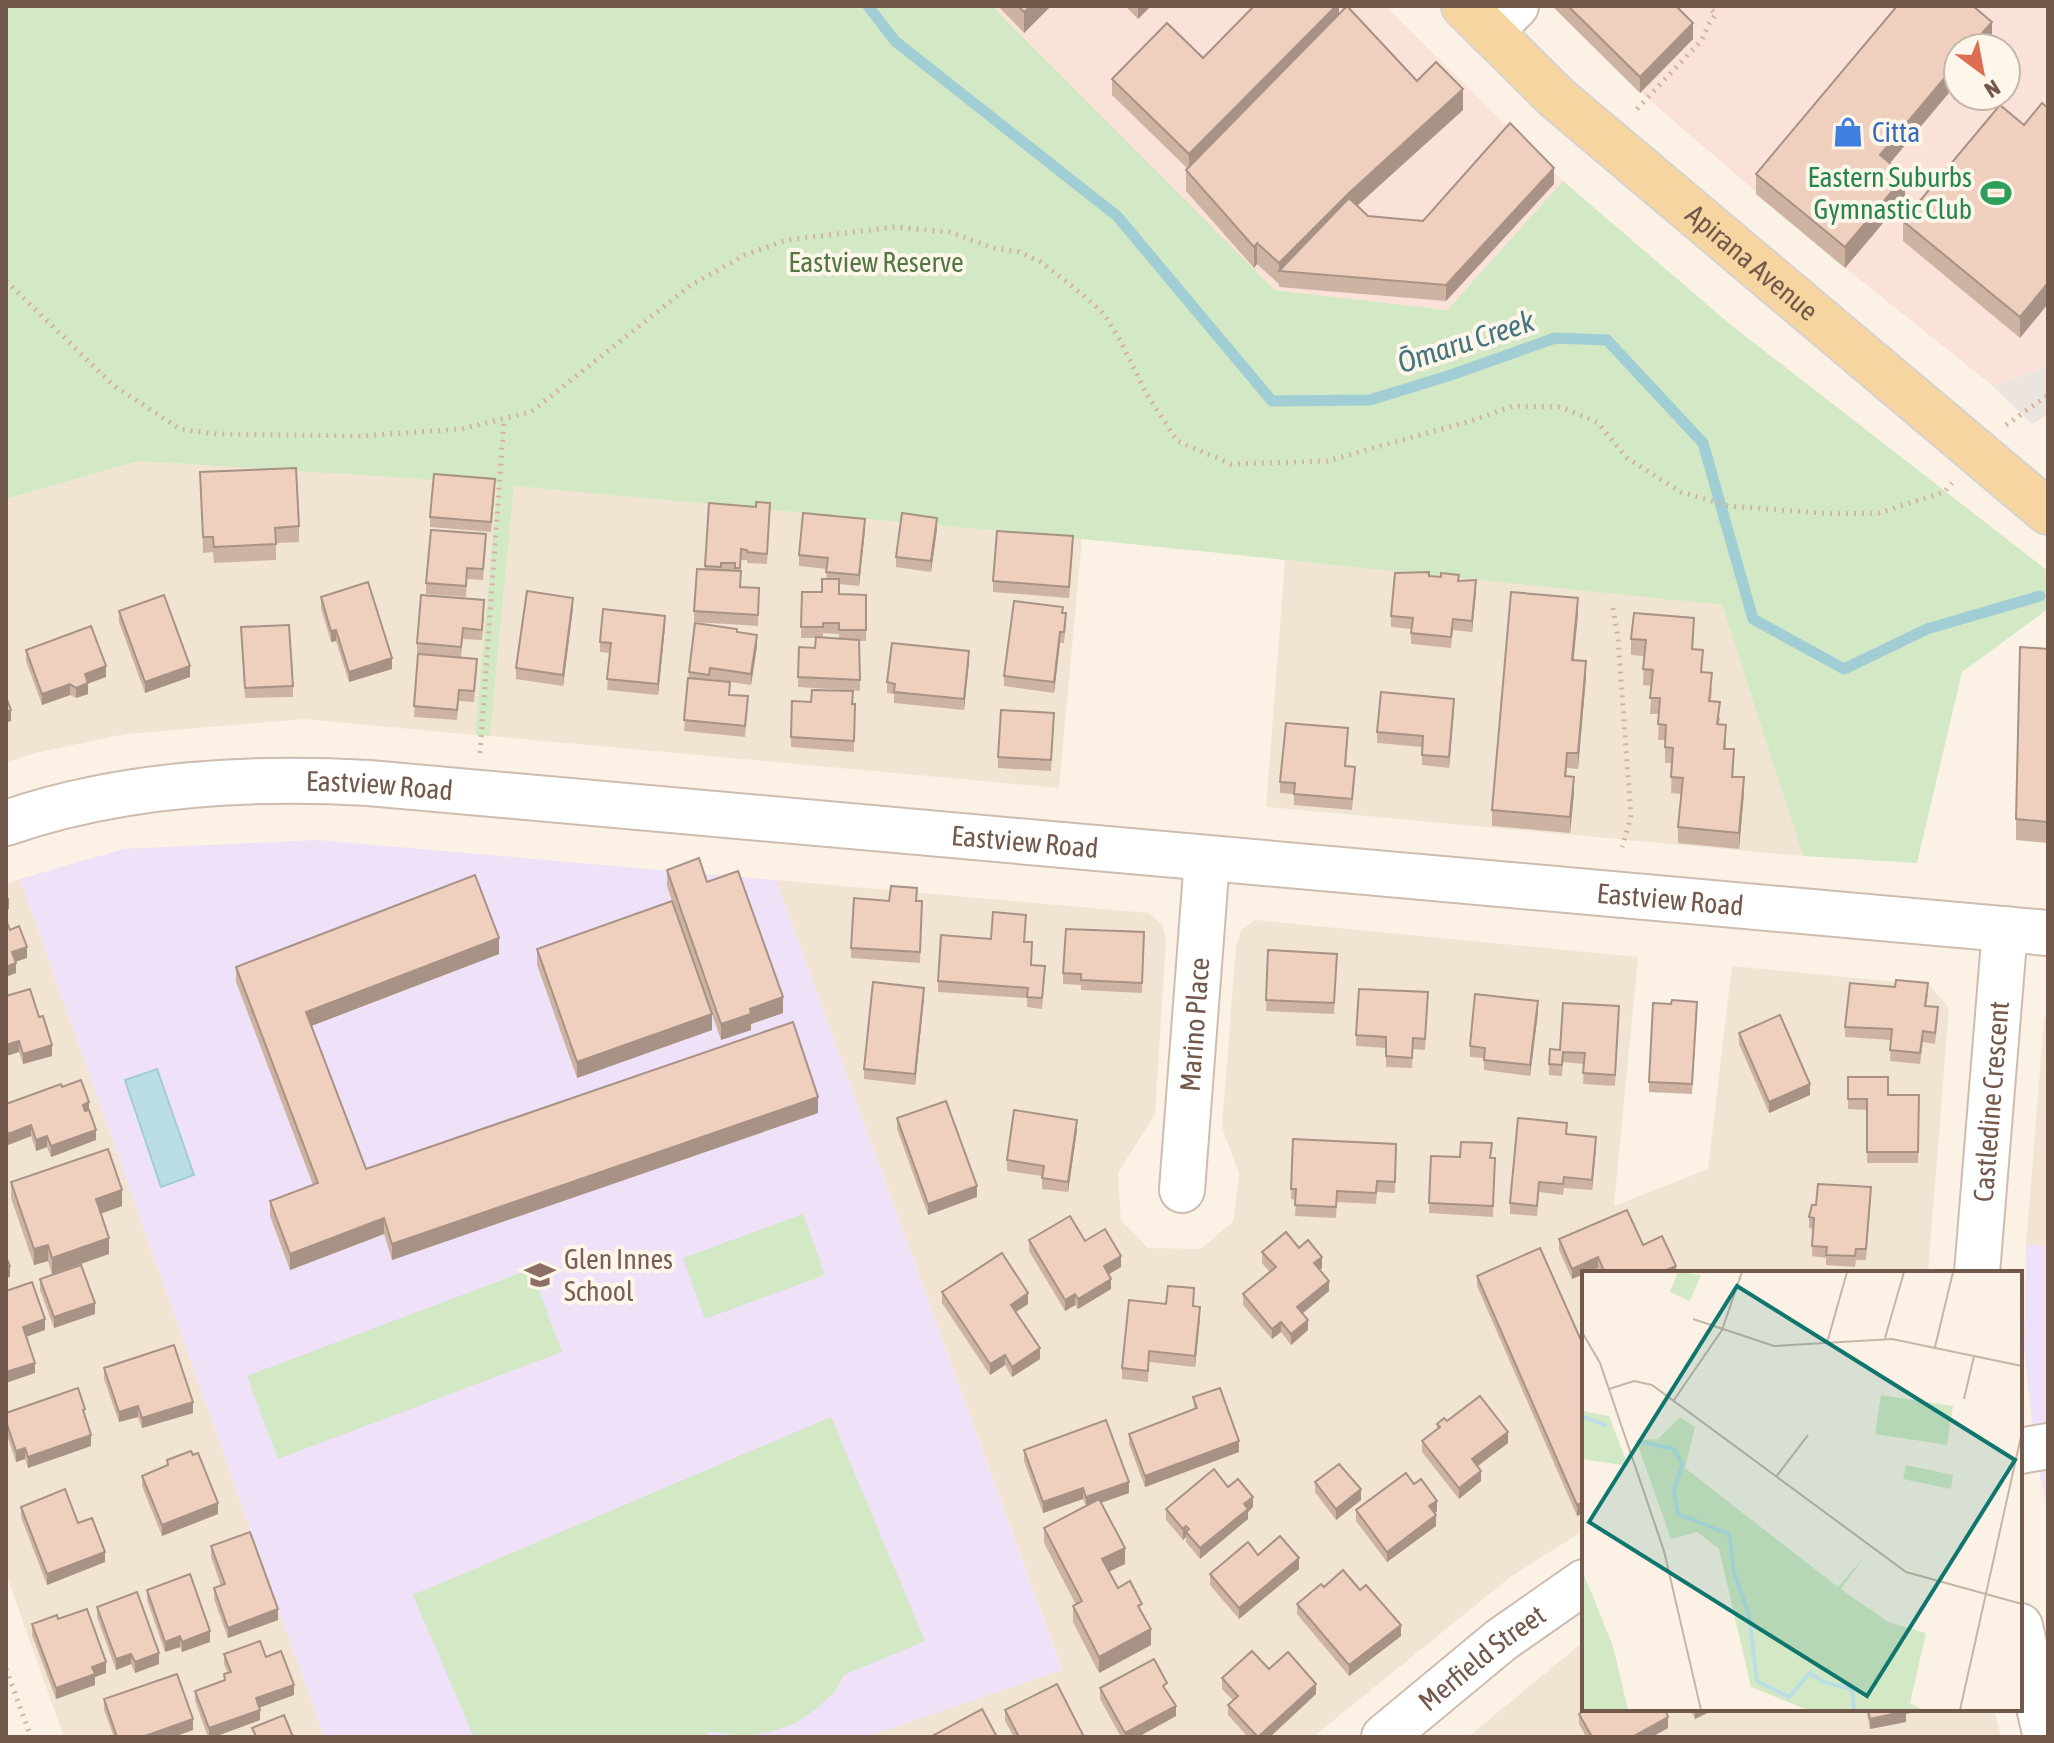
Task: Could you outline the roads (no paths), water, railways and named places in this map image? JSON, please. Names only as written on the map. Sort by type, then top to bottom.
[{"type":"main road","name":"Apirana Avenue","points":[[1490,15],[1557,98],[2048,512]]},
{"type":"street","name":"Eastview Road","points":[[6,823],[42,811],[123,793],[294,779],[493,793],[2048,933]]},
{"type":"street","name":"Marino Place","points":[[1182,1190],[1207,859]]},
{"type":"street","name":"Castledine Crescent","points":[[1977,1271],[2005,929]]},
{"type":"street","points":[[2022,1451],[2048,1446]]},
{"type":"street","name":"Merfield Street","points":[[1384,1737],[1501,1640],[1582,1583]]},
{"type":"street","points":[[2022,1635],[2046,1737]]},
{"type":"water","points":[[157,1069],[194,1175],[161,1187],[125,1080]]},
{"type":"waterway","name":"Ōmaru Creek","points":[[868,6],[895,41],[1117,216],[1272,401],[1370,400],[1555,338],[1607,340],[1703,443],[1753,619],[1844,669],[1927,629],[2040,596]]},
{"type":"place","name":"Citta","points":[[1848,132]]},
{"type":"place","name":"Eastern Suburbs Gymnastic Club","points":[[1996,193]]},
{"type":"place","name":"Glen Innes School","points":[[540,1275]]},
{"type":"park label","name":"Eastview Reserve","points":[[876,262]]}]
